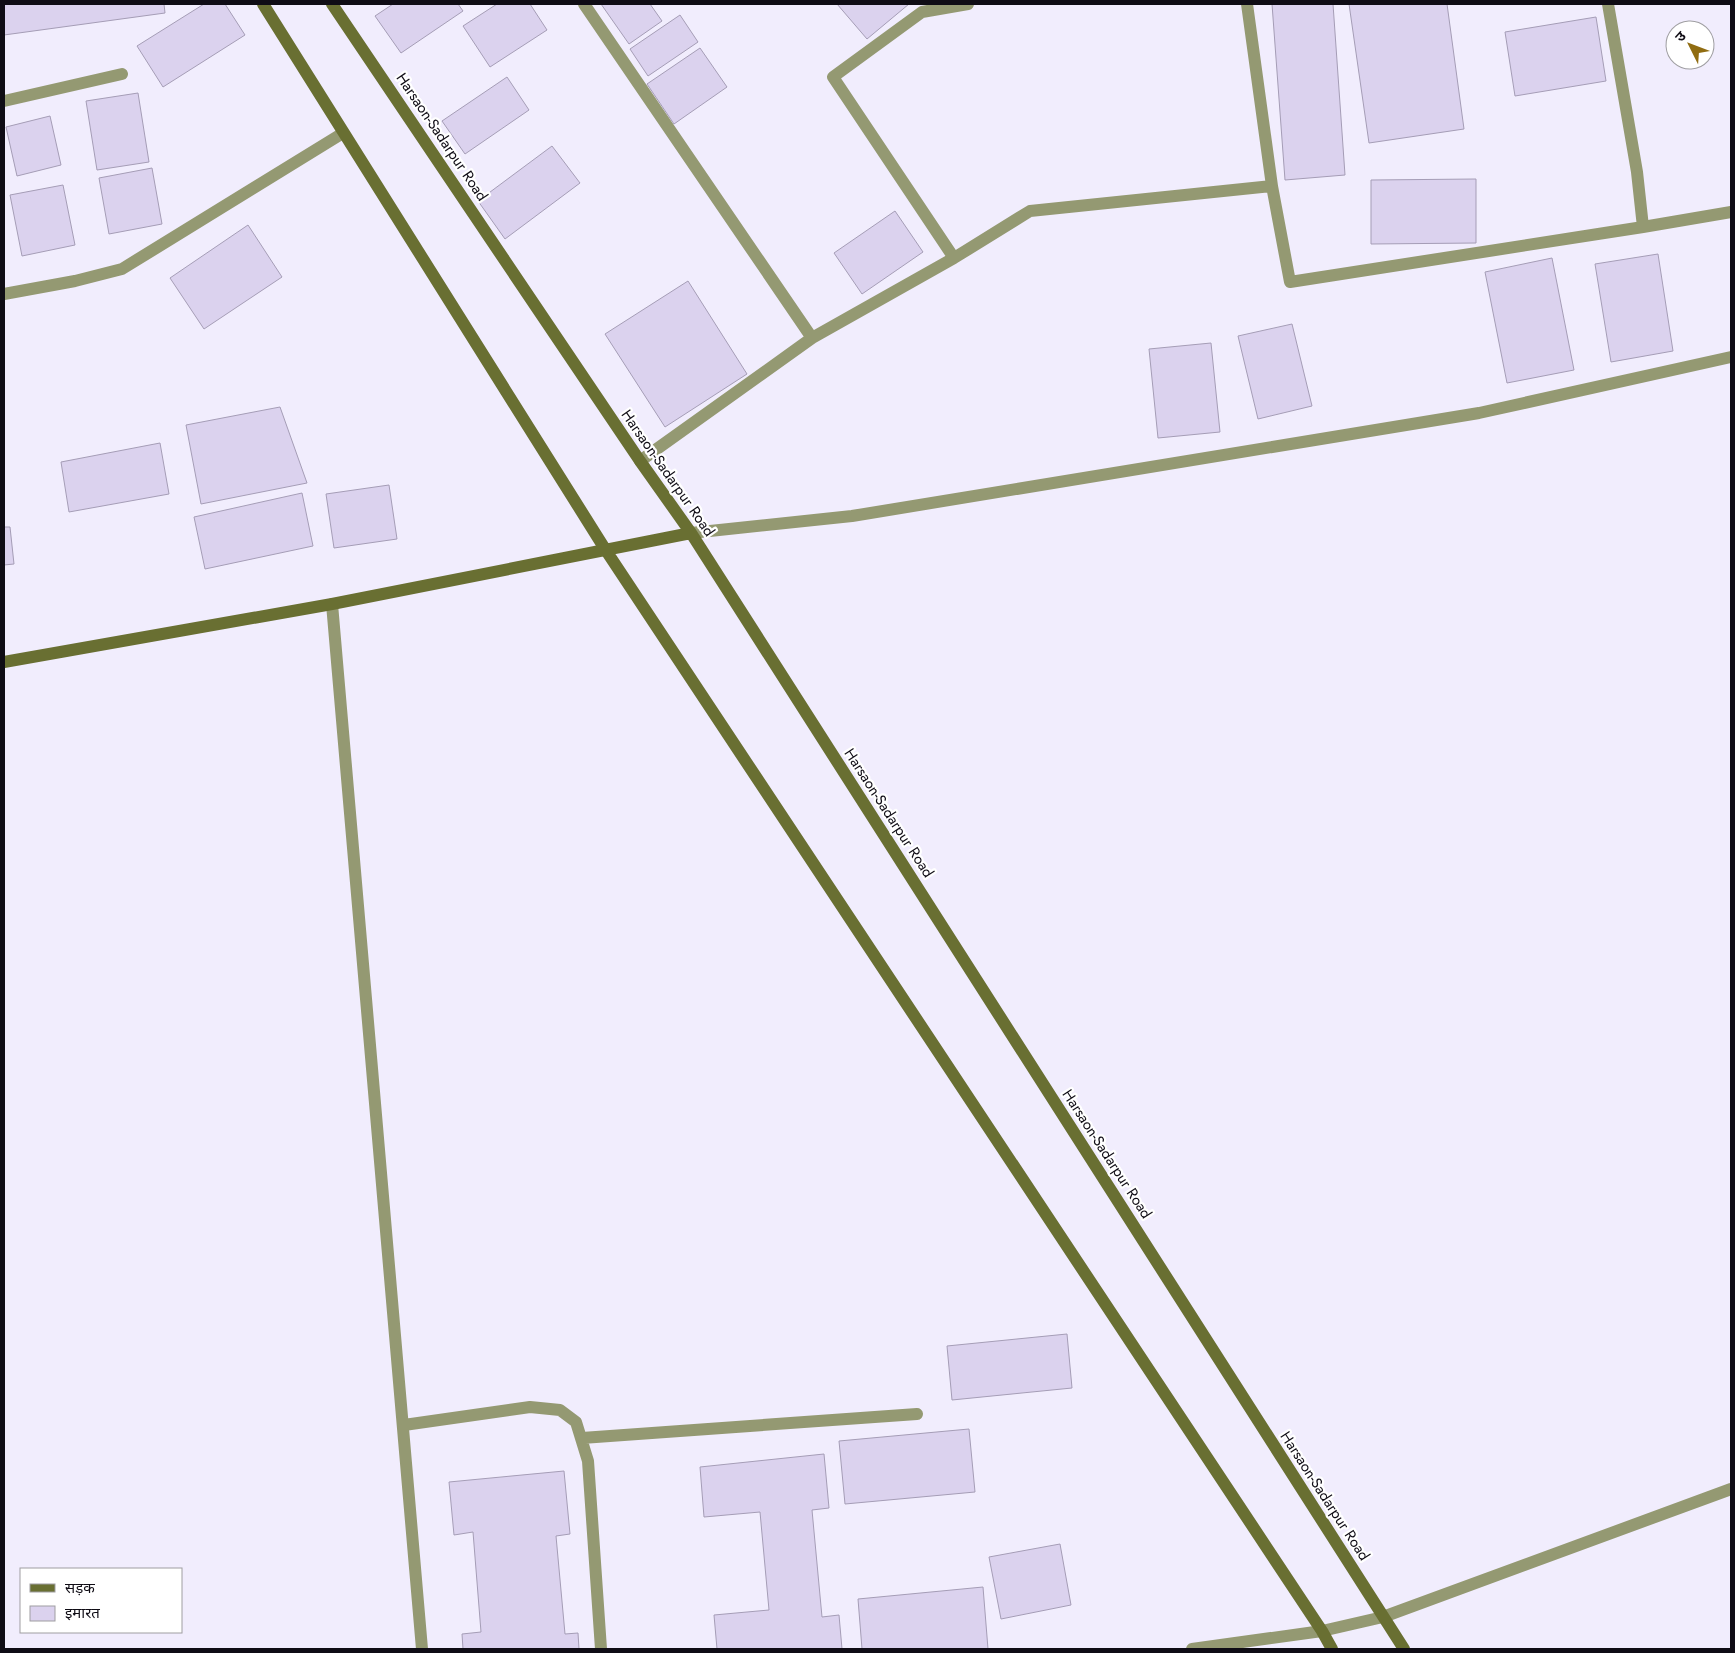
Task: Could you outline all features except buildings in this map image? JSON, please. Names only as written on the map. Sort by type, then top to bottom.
[{"type":"street","points":[[263,4],[605,549],[1322,1631],[1332,1649]]},
{"type":"street","name":"Harsaon-Sadarpur Road","points":[[332,4],[640,461],[691,533],[1404,1649]]},
{"type":"street","points":[[584,4],[812,338]]},
{"type":"street","points":[[954,258],[833,77],[922,12],[968,4]]},
{"type":"street","points":[[1247,4],[1272,186],[1290,282],[1731,212]]},
{"type":"street","points":[[1608,4],[1637,172],[1644,227]]},
{"type":"street","points":[[4,101],[122,74]]},
{"type":"street","points":[[4,294],[75,281],[122,269],[343,133]]},
{"type":"street","points":[[640,461],[812,338],[954,258],[1030,211],[1272,186]]},
{"type":"street","points":[[4,662],[332,604],[691,533],[852,516],[1479,413],[1731,358]]},
{"type":"street","points":[[332,604],[422,1649]]},
{"type":"street","points":[[404,1425],[530,1407],[560,1410],[576,1422],[588,1461],[602,1649]]},
{"type":"street","points":[[582,1438],[917,1414]]},
{"type":"street","points":[[1192,1649],[1322,1631],[1383,1617],[1731,1489]]}]
